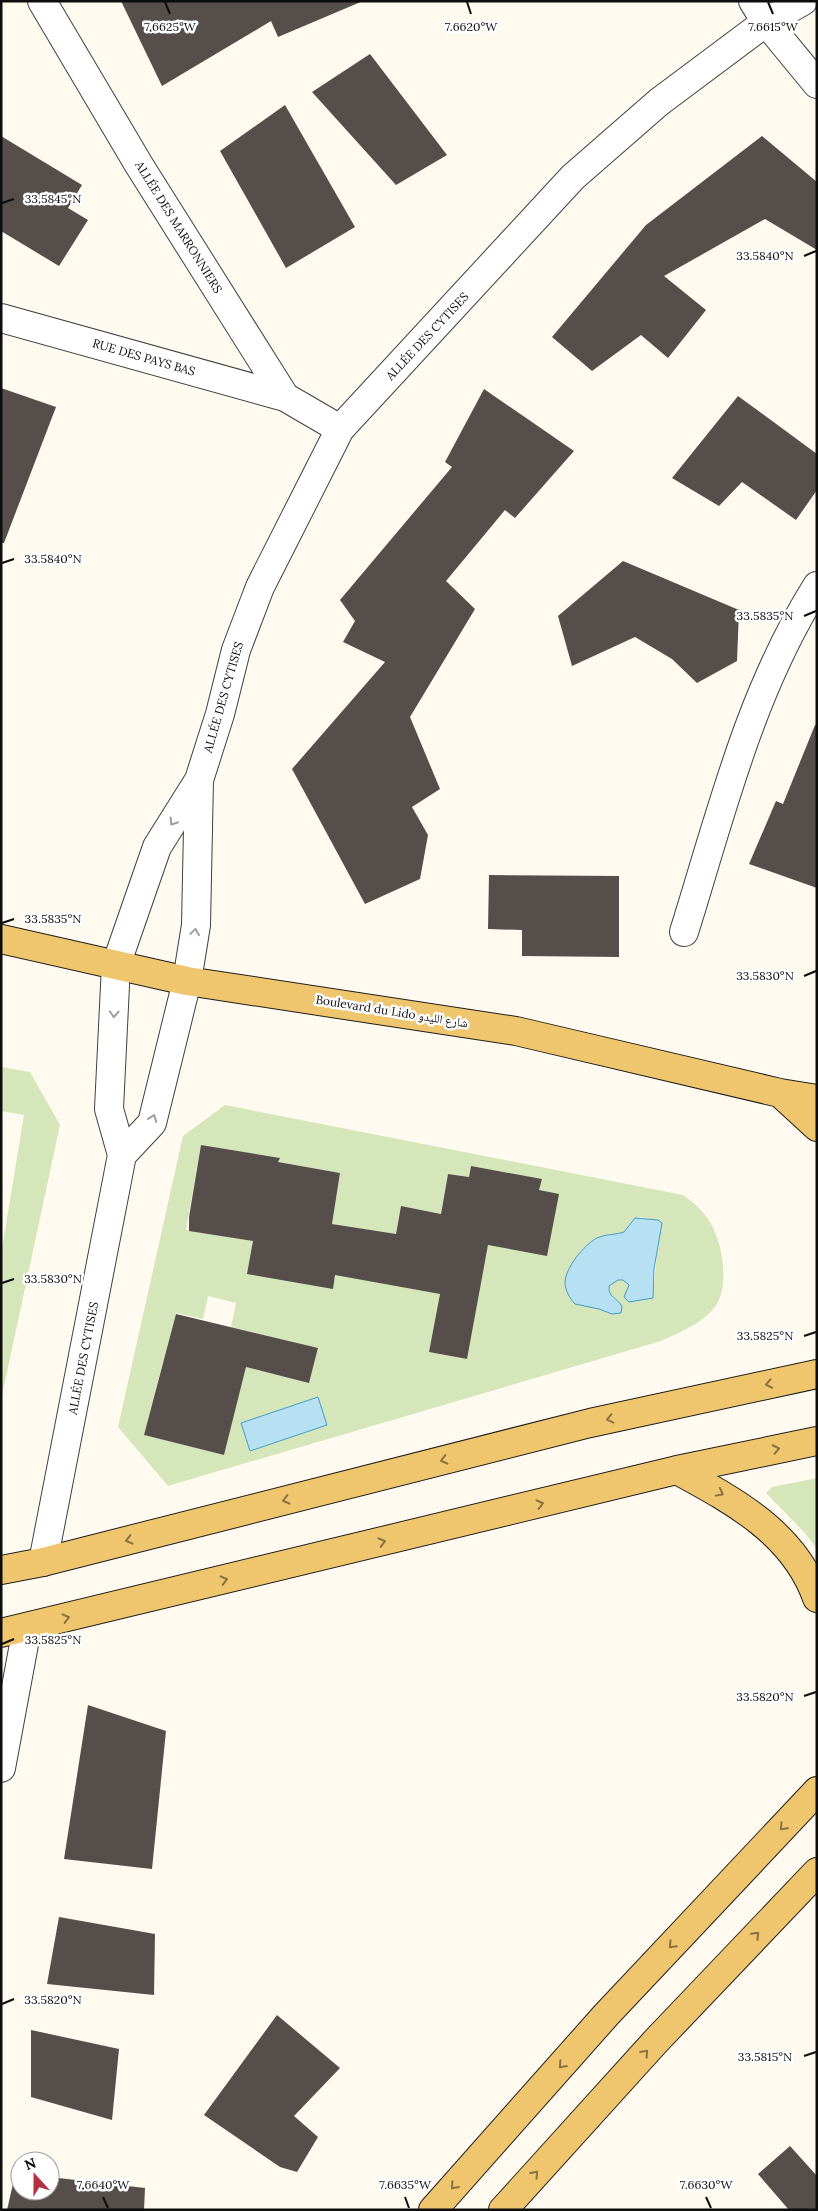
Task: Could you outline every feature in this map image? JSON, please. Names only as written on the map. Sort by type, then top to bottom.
[{"type":"main road","name":"Boulevard du Lido شارع الليدو","points":[[1,939],[116,966],[188,980],[516,1031],[780,1093],[817,1099]]},
{"type":"main road","name":"Boulevard du Lido شارع الليدو","points":[[780,1093],[817,1108]]},
{"type":"main road","points":[[780,1093],[817,1127]]},
{"type":"main road","points":[[1,1570],[43,1562],[590,1423],[817,1374]]},
{"type":"main road","points":[[14,1630],[677,1470],[817,1440]]},
{"type":"main road","points":[[677,1470],[736,1502],[780,1539],[800,1566],[817,1598]]},
{"type":"main road","points":[[433,2210],[606,2016],[817,1791]]},
{"type":"main road","points":[[503,2210],[649,2048],[817,1872]]},
{"type":"street","name":"ALLÉE DES MARRONNIERS","points":[[42,1],[139,165],[285,397],[340,429]]},
{"type":"street","name":"ALLÉE DES CYTISES","points":[[43,1562],[122,1155],[109,1109],[116,966],[157,847],[199,780],[220,714],[236,650],[260,587],[340,429],[573,177],[760,12],[804,1]]},
{"type":"street","points":[[760,12],[817,84]]},
{"type":"street","name":"RUE DES PAYS BAS","points":[[1,318],[285,397]]},
{"type":"street","points":[[684,932],[748,727],[771,669],[798,616],[817,586]]},
{"type":"street","name":"ALLÉE DES CYTISES","points":[[122,1155],[152,1123],[188,980],[196,926],[199,780]]},
{"type":"street","points":[[1,1768],[14,1630]]},
{"type":"green space","points":[[1,1067],[30,1072],[60,1125],[1,1400],[1,1255],[24,1115],[1,1111]]},
{"type":"green space","points":[[225,1105],[683,1195],[705,1215],[717,1237],[723,1271],[721,1293],[713,1309],[700,1321],[661,1341],[168,1486],[118,1427],[183,1136]],"holes":[[[201,1145],[279,1158],[278,1162],[340,1173],[332,1224],[344,1226],[333,1288],[252,1249],[253,1241],[186,1230]],[[471,1166],[541,1179],[539,1190],[488,1245],[486,1258],[476,1257],[466,1359],[429,1352],[440,1294],[386,1284],[401,1206],[441,1214],[448,1174],[469,1177]],[[640,1217],[660,1221],[653,1297],[625,1294],[629,1285],[623,1280],[618,1280],[609,1286],[609,1290],[622,1309],[612,1314],[599,1309],[570,1269],[582,1251],[592,1242],[624,1232],[633,1220]],[[208,1296],[236,1303],[231,1327],[318,1349],[309,1382],[246,1367],[224,1455],[144,1435],[163,1362],[172,1365],[168,1346],[176,1313],[203,1319]],[[318,1398],[251,1450],[241,1423]]]},
{"type":"green space","points":[[817,1478],[817,1549],[804,1532],[766,1493],[772,1487]]},
{"type":"water","points":[[635,1218],[658,1220],[662,1223],[654,1269],[653,1298],[629,1302],[624,1297],[629,1285],[623,1280],[618,1280],[609,1286],[609,1290],[611,1295],[622,1306],[621,1313],[612,1314],[575,1304],[568,1294],[565,1283],[568,1271],[576,1258],[597,1238],[624,1232]]},
{"type":"water","points":[[318,1397],[327,1425],[250,1451],[241,1423]]},
{"type":"building","points":[[121,1],[363,1],[278,37],[271,21],[162,86]]},
{"type":"building","points":[[370,54],[447,155],[396,185],[312,92]]},
{"type":"building","points":[[285,105],[355,227],[286,268],[220,151]]},
{"type":"building","points":[[1,136],[82,185],[68,208],[88,220],[59,266],[1,231]]},
{"type":"building","points":[[762,136],[817,182],[817,250],[765,219],[664,276],[706,310],[668,358],[641,335],[592,371],[552,337],[646,225]]},
{"type":"building","points":[[1,388],[56,407],[4,543],[1,543]]},
{"type":"building","points":[[484,389],[574,451],[515,518],[505,510],[446,581],[475,609],[410,717],[440,789],[412,807],[428,835],[420,879],[365,904],[292,769],[385,662],[343,642],[355,621],[340,600],[452,467],[445,462]]},
{"type":"building","points":[[738,396],[817,454],[817,490],[796,520],[742,482],[719,506],[672,478]]},
{"type":"building","points":[[623,561],[739,610],[737,661],[697,683],[672,659],[635,637],[572,666],[558,616]]},
{"type":"building","points":[[815,725],[817,725],[817,888],[749,864],[776,801],[783,804]]},
{"type":"building","points":[[489,875],[619,876],[619,957],[522,956],[522,930],[488,929]]},
{"type":"building","points":[[201,1145],[280,1158],[278,1162],[340,1173],[332,1224],[396,1234],[401,1206],[441,1214],[448,1174],[469,1177],[471,1166],[542,1179],[539,1190],[559,1194],[547,1256],[488,1245],[467,1359],[429,1352],[440,1294],[335,1275],[333,1289],[247,1274],[253,1241],[189,1231],[189,1217]]},
{"type":"building","points":[[176,1314],[318,1348],[309,1383],[246,1367],[224,1455],[144,1435]]},
{"type":"building","points":[[88,1705],[166,1731],[152,1869],[64,1859]]},
{"type":"building","points":[[59,1917],[155,1934],[154,1995],[47,1984]]},
{"type":"building","points":[[277,2015],[340,2068],[294,2116],[318,2137],[297,2172],[280,2167],[204,2115]]},
{"type":"building","points":[[31,2030],[119,2049],[112,2120],[31,2097]]},
{"type":"building","points":[[790,2146],[817,2176],[817,2210],[789,2210],[758,2174]]},
{"type":"building","points":[[60,2178],[145,2188],[144,2210],[7,2210],[10,2197],[10,2201],[60,2201]]}]
